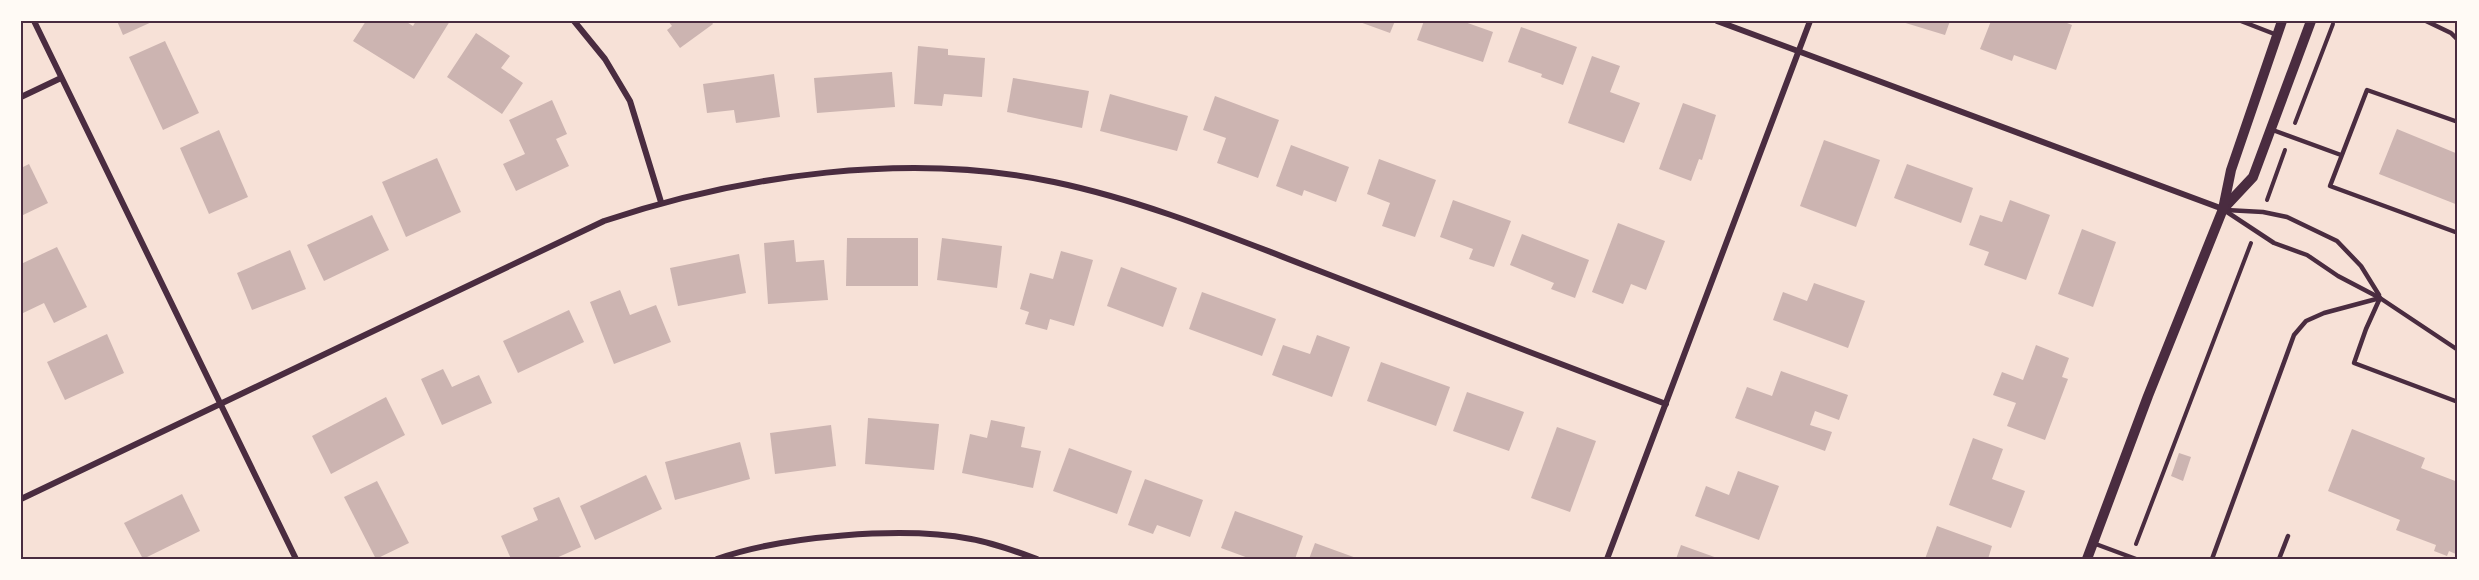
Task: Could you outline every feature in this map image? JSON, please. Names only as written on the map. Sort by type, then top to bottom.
[{"type":"street","points":[[34,21],[296,559]]},
{"type":"street","points":[[574,21],[604,59],[630,101],[661,202]]},
{"type":"street","points":[[1717,21],[2223,209]]},
{"type":"street","points":[[1607,559],[1810,21]]},
{"type":"street","points":[[2087,559],[2148,396],[2223,209],[2231,170],[2282,21]]},
{"type":"street","points":[[2223,209],[2253,177],[2311,21]]},
{"type":"street","points":[[21,97],[61,78]]},
{"type":"street","points":[[21,499],[604,221],[661,202],[803,175],[889,168],[984,172],[1052,181],[1173,214],[1666,404]]},
{"type":"street","points":[[717,559],[740,551],[788,543],[842,536],[903,534],[945,535],[971,539],[1006,547],[1037,559]]},
{"type":"lane","points":[[2241,21],[2277,35]]},
{"type":"lane","points":[[2426,21],[2451,33],[2458,40]]},
{"type":"lane","points":[[2458,122],[2367,90],[2330,186],[2458,233]]},
{"type":"lane","points":[[2270,129],[2341,155]]},
{"type":"lane","points":[[2223,209],[2263,212],[2287,217],[2337,240],[2361,266],[2380,298]]},
{"type":"lane","points":[[2223,209],[2274,243],[2307,255],[2338,276],[2380,298],[2458,350]]},
{"type":"lane","points":[[2380,298],[2354,363],[2458,402]]},
{"type":"lane","points":[[2212,559],[2294,335],[2306,321],[2325,313],[2380,298]]},
{"type":"lane","points":[[2279,559],[2288,536]]},
{"type":"lane","points":[[2093,543],[2136,559]]},
{"type":"path","points":[[2300,110],[2333,24]]},
{"type":"path","points":[[2272,185],[2285,150]]},
{"type":"path","points":[[2141,530],[2244,261]]},
{"type":"building","points":[[117,21],[154,21],[123,35]]},
{"type":"building","points":[[366,21],[405,21],[413,26],[416,21],[450,21],[414,79],[353,41]]},
{"type":"building","points":[[668,21],[711,21],[713,24],[680,48],[667,30],[672,26]]},
{"type":"building","points":[[1357,21],[1395,21],[1390,33]]},
{"type":"building","points":[[1424,21],[1462,21],[1493,32],[1483,62],[1417,40]]},
{"type":"building","points":[[1899,21],[1950,21],[1945,35]]},
{"type":"building","points":[[1991,21],[2062,21],[2072,25],[2056,70],[2014,55],[2012,61],[1980,49]]},
{"type":"building","points":[[1521,27],[1577,47],[1563,85],[1541,77],[1542,74],[1508,62]]},
{"type":"building","points":[[476,33],[510,56],[501,68],[523,83],[502,114],[447,77]]},
{"type":"building","points":[[165,41],[199,113],[163,130],[129,57]]},
{"type":"building","points":[[918,46],[948,49],[948,55],[985,58],[982,97],[944,94],[942,106],[914,104]]},
{"type":"building","points":[[1592,56],[1620,66],[1610,92],[1640,103],[1624,143],[1568,123]]},
{"type":"building","points":[[892,72],[895,107],[817,113],[814,78]]},
{"type":"building","points":[[774,74],[780,117],[736,123],[734,110],[707,113],[703,84]]},
{"type":"building","points":[[1013,78],[1089,91],[1082,128],[1007,112]]},
{"type":"building","points":[[1110,94],[1188,116],[1177,151],[1100,131]]},
{"type":"building","points":[[1215,96],[1279,120],[1258,178],[1217,163],[1226,138],[1203,130]]},
{"type":"building","points":[[552,100],[567,134],[556,139],[569,166],[516,191],[503,164],[525,154],[509,120]]},
{"type":"building","points":[[1683,103],[1716,115],[1702,160],[1699,159],[1691,181],[1659,169]]},
{"type":"building","points":[[2397,129],[2458,154],[2458,205],[2379,174]]},
{"type":"building","points":[[219,130],[248,197],[209,214],[180,148]]},
{"type":"building","points":[[1824,140],[1880,160],[1856,227],[1800,206]]},
{"type":"building","points":[[1291,145],[1349,167],[1336,202],[1304,190],[1302,196],[1276,186]]},
{"type":"building","points":[[437,158],[461,212],[406,237],[382,182]]},
{"type":"building","points":[[1379,159],[1436,180],[1415,237],[1382,226],[1390,203],[1367,194]]},
{"type":"building","points":[[29,164],[48,203],[21,216],[21,168]]},
{"type":"building","points":[[1907,164],[1973,188],[1961,223],[1894,198]]},
{"type":"building","points":[[1453,200],[1511,221],[1494,267],[1469,259],[1473,249],[1440,237]]},
{"type":"building","points":[[2010,200],[2050,215],[2026,280],[1984,265],[1989,252],[1969,245],[1980,215],[2002,222]]},
{"type":"building","points":[[372,215],[389,250],[324,281],[307,245]]},
{"type":"building","points":[[1618,223],[1665,241],[1646,290],[1631,284],[1623,304],[1592,292]]},
{"type":"building","points":[[2082,229],[2116,242],[2093,307],[2058,294]]},
{"type":"building","points":[[1522,234],[1589,260],[1575,298],[1551,289],[1554,283],[1510,265]]},
{"type":"building","points":[[847,238],[918,238],[918,286],[846,286]]},
{"type":"building","points":[[942,238],[1002,246],[997,288],[937,280]]},
{"type":"building","points":[[794,240],[796,262],[824,260],[828,300],[768,304],[764,243]]},
{"type":"building","points":[[57,247],[87,307],[54,323],[44,303],[21,314],[21,264]]},
{"type":"building","points":[[290,250],[306,289],[252,310],[237,273]]},
{"type":"building","points":[[1061,251],[1093,260],[1074,326],[1050,319],[1047,330],[1025,324],[1029,312],[1020,309],[1030,273],[1053,279]]},
{"type":"building","points":[[739,254],[746,293],[678,306],[670,268]]},
{"type":"building","points":[[1121,267],[1177,288],[1163,327],[1107,306]]},
{"type":"building","points":[[1814,283],[1865,301],[1848,348],[1773,320],[1783,292],[1807,301]]},
{"type":"building","points":[[620,290],[630,315],[656,305],[671,342],[614,364],[590,302]]},
{"type":"building","points":[[1202,292],[1276,319],[1262,356],[1189,329]]},
{"type":"building","points":[[569,310],[584,342],[518,373],[503,341]]},
{"type":"building","points":[[107,334],[124,373],[65,400],[47,362]]},
{"type":"building","points":[[1317,335],[1350,347],[1332,397],[1272,375],[1283,345],[1310,354]]},
{"type":"building","points":[[2036,345],[2069,358],[2062,377],[2068,379],[2045,440],[2007,426],[2016,403],[1993,395],[2002,372],[2023,380]]},
{"type":"building","points":[[1381,362],[1450,387],[1436,426],[1367,401]]},
{"type":"building","points":[[443,369],[452,387],[479,375],[492,403],[442,425],[421,379]]},
{"type":"building","points":[[1781,371],[1848,395],[1839,420],[1815,411],[1810,425],[1832,432],[1825,451],[1735,418],[1747,387],[1772,396]]},
{"type":"building","points":[[1467,392],[1524,412],[1509,451],[1453,431]]},
{"type":"building","points":[[386,397],[405,435],[331,474],[312,436]]},
{"type":"building","points":[[868,418],[939,424],[934,470],[865,464]]},
{"type":"building","points":[[991,420],[1025,427],[1021,447],[1041,451],[1033,488],[962,473],[970,434],[987,438]]},
{"type":"building","points":[[831,425],[836,466],[775,474],[770,433]]},
{"type":"building","points":[[1557,427],[1596,441],[1570,512],[1531,498]]},
{"type":"building","points":[[2352,429],[2425,458],[2421,468],[2458,482],[2458,555],[2449,551],[2447,556],[2434,551],[2436,545],[2396,530],[2400,520],[2328,491]]},
{"type":"building","points":[[1973,438],[2003,449],[1992,479],[2025,491],[2011,528],[1949,505]]},
{"type":"building","points":[[740,442],[750,479],[675,500],[665,462]]},
{"type":"building","points":[[1069,448],[1132,471],[1117,514],[1053,491]]},
{"type":"building","points":[[2179,453],[2191,457],[2183,481],[2171,476]]},
{"type":"building","points":[[1738,471],[1779,486],[1759,540],[1695,516],[1706,486],[1729,495]]},
{"type":"building","points":[[646,475],[662,509],[595,540],[580,506]]},
{"type":"building","points":[[1145,479],[1203,500],[1190,537],[1157,525],[1153,534],[1128,525]]},
{"type":"building","points":[[377,481],[409,543],[376,559],[344,497]]},
{"type":"building","points":[[182,494],[200,531],[143,559],[124,523]]},
{"type":"building","points":[[559,497],[581,547],[554,559],[548,557],[511,559],[501,536],[538,520],[533,508]]},
{"type":"building","points":[[1235,511],[1303,536],[1295,559],[1251,559],[1221,548]]},
{"type":"building","points":[[1937,526],[1992,546],[1988,559],[1925,559]]},
{"type":"building","points":[[1315,543],[1359,559],[1309,559]]},
{"type":"building","points":[[1681,545],[1720,559],[1676,559]]}]
